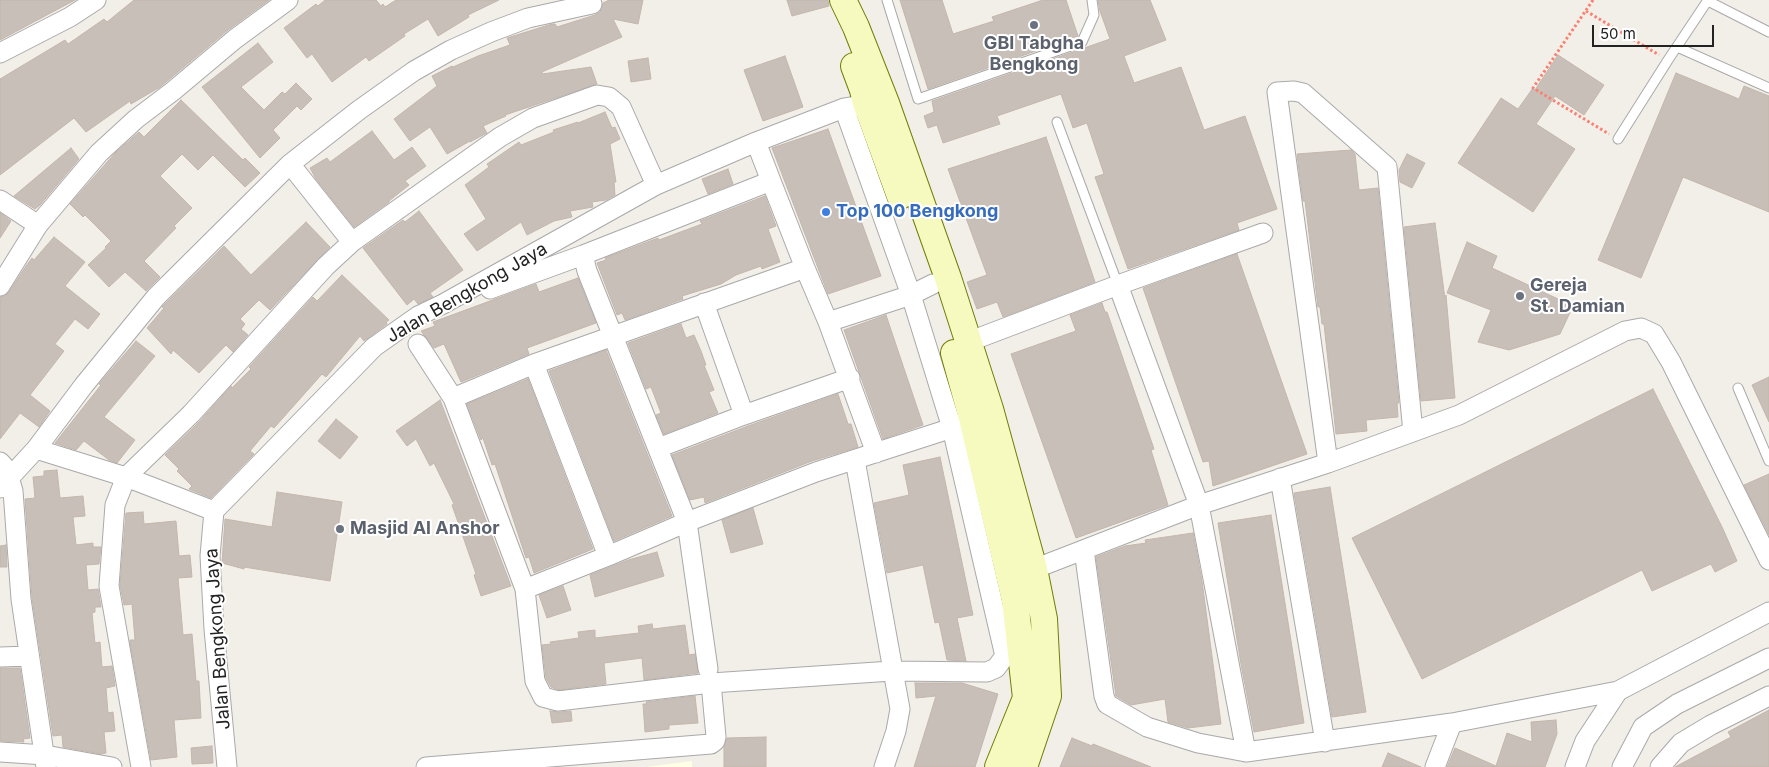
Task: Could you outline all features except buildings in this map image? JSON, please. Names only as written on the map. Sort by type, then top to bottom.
[{"type":"main road","points":[[841,0],[856,71],[863,90],[855,106],[922,290],[954,350],[962,423],[1026,698],[998,767]]},
{"type":"main road","points":[[841,0],[856,27],[886,103],[948,278],[990,409],[1034,570],[1044,619],[1048,696],[1024,767]]},
{"type":"street","points":[[0,53],[70,17],[96,0]]},
{"type":"street","points":[[0,286],[38,225],[99,153],[136,119],[235,39],[288,0]]},
{"type":"street","points":[[5,483],[36,449],[84,385],[156,297],[290,164],[414,71],[451,50],[528,18],[592,4]]},
{"type":"street","points":[[1328,463],[1277,92],[1294,90],[1303,93],[1387,167],[1413,432]]},
{"type":"street","points":[[141,767],[108,586],[115,505],[126,477],[191,414],[326,266],[352,242],[500,137],[533,118],[597,95],[609,96],[622,107],[656,185]]},
{"type":"street","name":"Jalan Bengkong Jaya","points":[[228,767],[214,629],[210,556],[214,511],[374,347],[418,316],[443,304],[656,185],[756,142],[855,106]]},
{"type":"street","points":[[756,142],[804,268],[850,378],[876,452]]},
{"type":"street","points":[[290,164],[352,242]]},
{"type":"street","points":[[443,304],[583,255],[771,181]]},
{"type":"street","points":[[0,200],[38,225]]},
{"type":"street","points":[[968,342],[1263,233]]},
{"type":"street","points":[[426,767],[711,744],[715,741],[709,676],[687,522],[587,270],[583,255]]},
{"type":"street","points":[[453,398],[534,364],[804,268]]},
{"type":"street","points":[[1118,285],[1199,505],[1246,752]]},
{"type":"street","points":[[828,322],[922,290]]},
{"type":"street","points":[[704,304],[744,415]]},
{"type":"street","points":[[1034,570],[1199,505],[1328,463],[1459,415],[1625,331],[1641,328],[1654,334],[1671,362],[1769,560]]},
{"type":"street","points":[[418,344],[453,398],[525,589],[535,681],[543,697],[558,701],[709,676],[892,671],[987,672],[996,668],[1005,656],[1004,603]]},
{"type":"street","points":[[534,364],[608,556]]},
{"type":"street","points":[[658,448],[744,415],[850,378]]},
{"type":"street","points":[[525,589],[687,522],[816,472],[962,423]]},
{"type":"street","points":[[36,449],[126,477],[214,511]]},
{"type":"street","points":[[855,460],[900,709],[896,731],[884,767]]},
{"type":"street","points":[[0,462],[7,470],[5,483]]},
{"type":"street","points":[[1280,478],[1325,742]]},
{"type":"street","points":[[5,483],[13,491],[21,599],[45,761]]},
{"type":"street","points":[[1084,550],[1104,696],[1108,704],[1147,727],[1198,743],[1246,752],[1452,723],[1618,692],[1769,612]]},
{"type":"street","points":[[0,657],[29,656]]},
{"type":"street","points":[[1622,767],[1643,727],[1677,704],[1769,658]]},
{"type":"street","points":[[1575,767],[1585,741],[1618,692]]},
{"type":"street","points":[[1660,767],[1681,743],[1710,725],[1769,696]]},
{"type":"street","points":[[1435,767],[1452,723]]},
{"type":"street","points":[[0,752],[45,761],[112,767]]},
{"type":"lane","points":[[887,0],[918,99],[1082,42],[1094,15],[1092,0]]},
{"type":"lane","points":[[1618,139],[1708,0],[1769,32]]},
{"type":"lane","points":[[1676,47],[1769,88]]},
{"type":"lane","points":[[1057,122],[1118,285]]},
{"type":"lane","points":[[1738,388],[1769,461]]},
{"type":"path","points":[[1593,0],[1534,88],[1618,139]]},
{"type":"path","points":[[1586,11],[1668,60]]},
{"type":"shaded area","points":[[692,761],[692,767],[646,767]]},
{"type":"place","name":"GBI Tabgha Bengkong","points":[[1034,25]]},
{"type":"place","name":"Top 100 Bengkong","points":[[826,212]]},
{"type":"place","name":"Gereja St. Damian","points":[[1520,296]]},
{"type":"place","name":"Masjid Al Anshor","points":[[340,529]]}]
